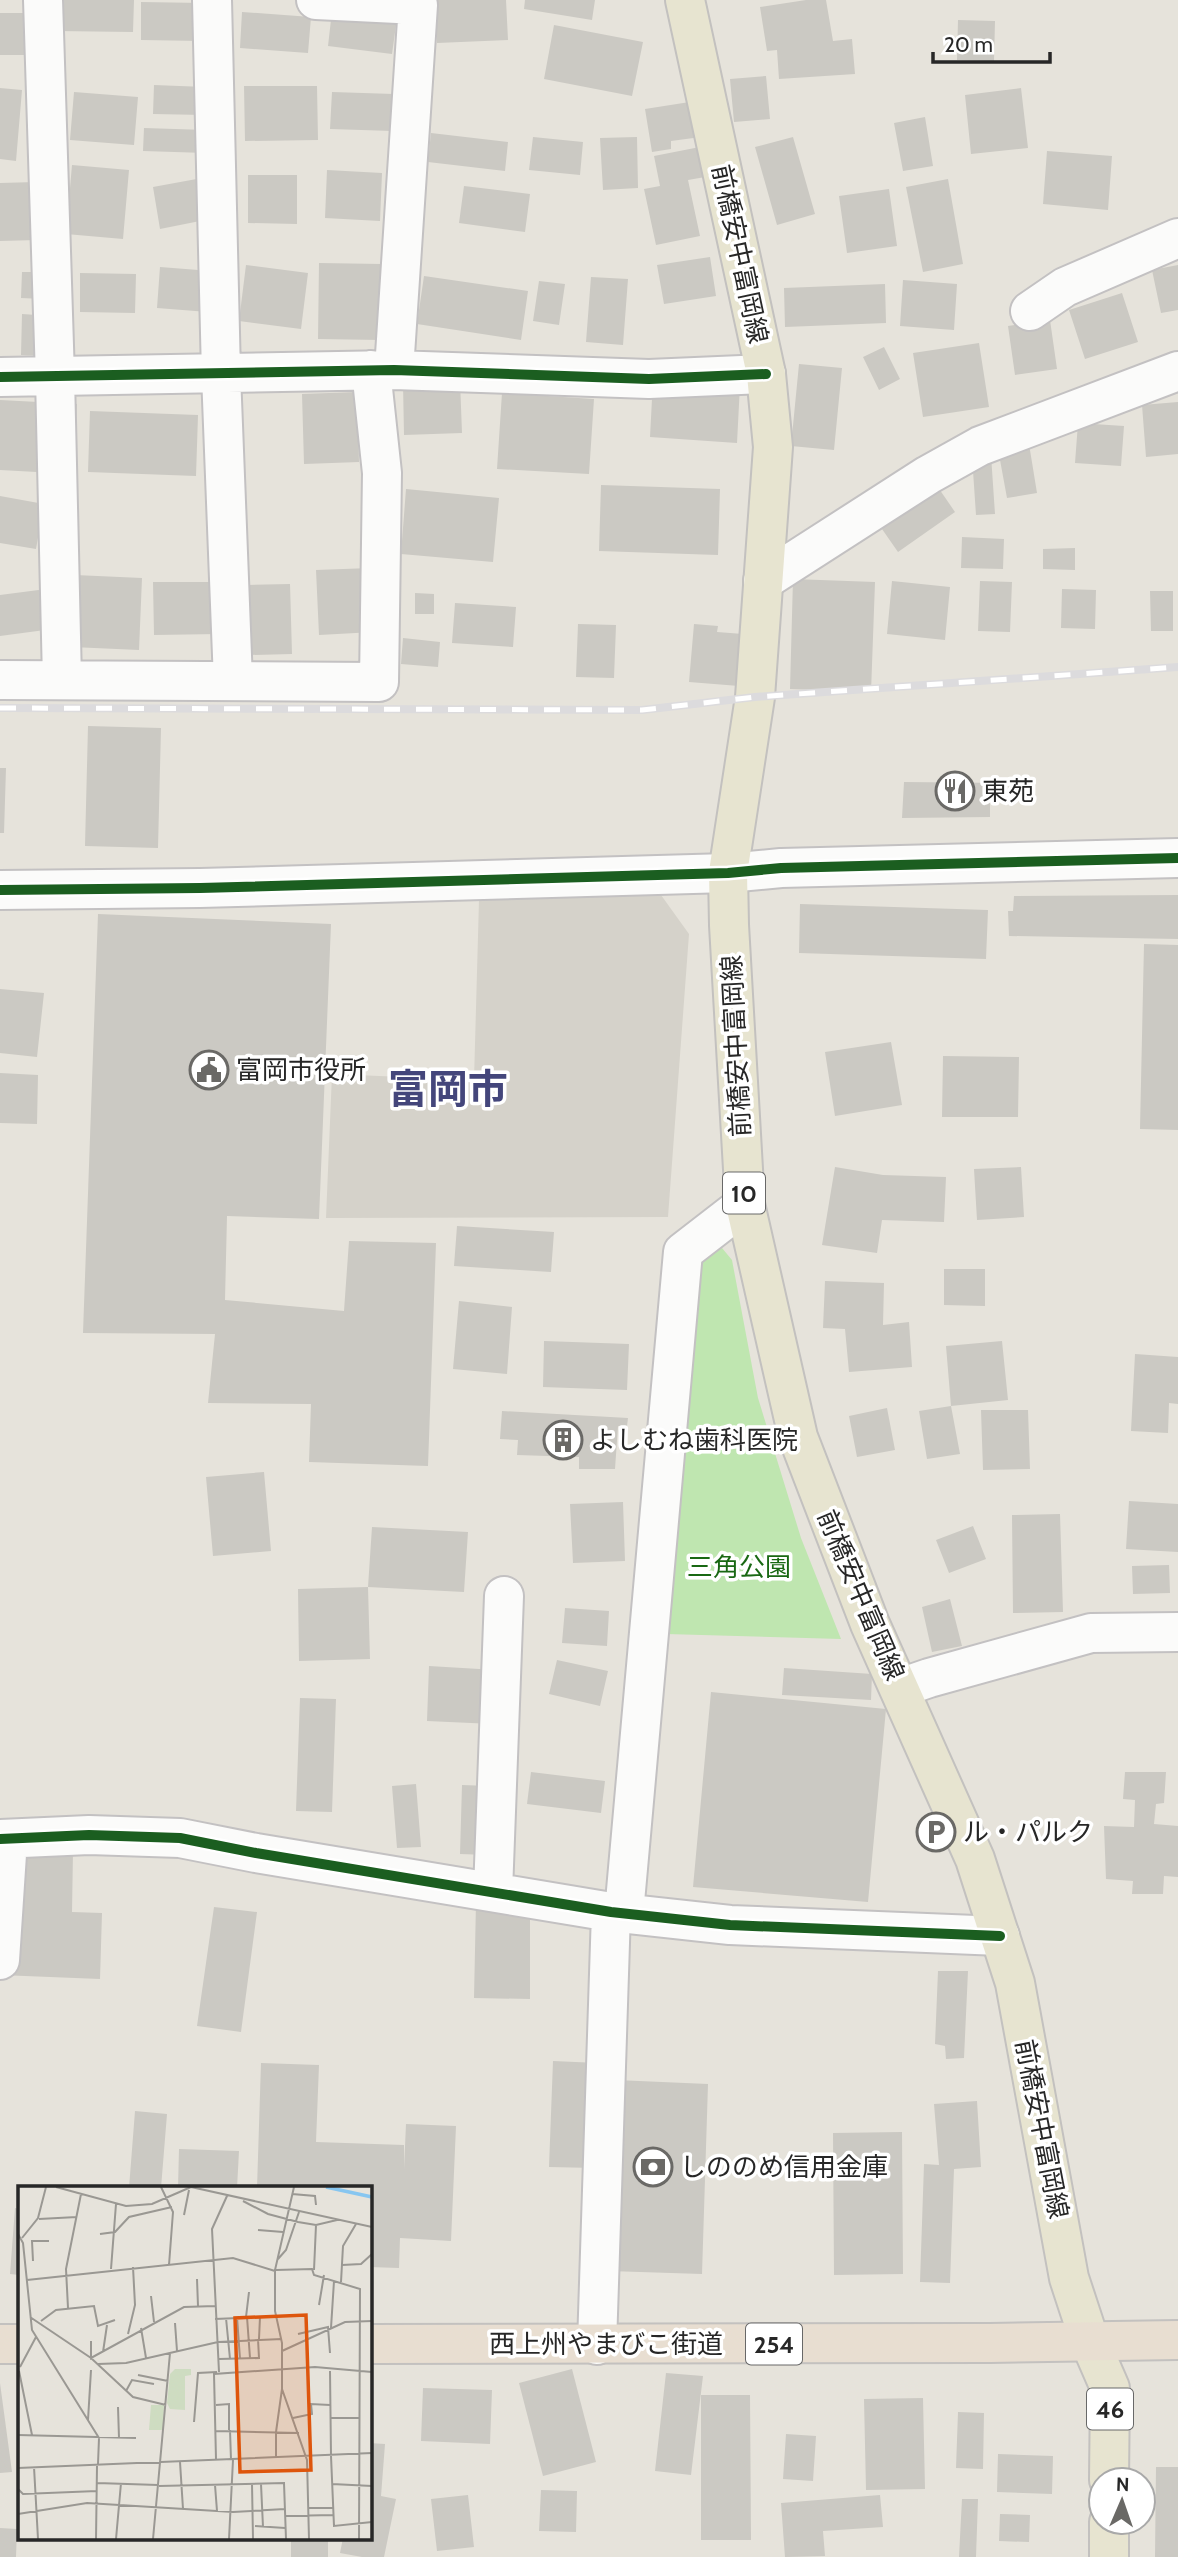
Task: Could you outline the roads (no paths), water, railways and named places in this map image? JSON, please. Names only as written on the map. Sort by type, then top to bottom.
[{"type":"highway","name":"西上州やまびこ街道","points":[[371,2344],[597,2345],[1178,2340]]},
{"type":"highway","points":[[0,2344],[18,2344]]},
{"type":"main road","name":"前橋安中富岡線","points":[[685,0],[766,374],[773,447],[755,697],[728,873],[745,1205],[797,1437],[870,1624],[975,1860],[1015,1983],[1069,2278],[1090,2342]]},
{"type":"main road","name":"46","points":[[1090,2342],[1110,2388],[1109,2466]]},
{"type":"main road","points":[[1108,2557],[1109,2536]]},
{"type":"street","points":[[43,0],[62,680]]},
{"type":"street","points":[[212,0],[221,374],[233,681]]},
{"type":"street","points":[[0,680],[379,681],[382,370],[418,5],[316,0]]},
{"type":"street","points":[[1030,311],[1065,287],[1178,238]]},
{"type":"street","points":[[0,377],[382,370],[649,379],[766,374]]},
{"type":"street","points":[[763,581],[928,475],[980,446],[1178,371]]},
{"type":"street","points":[[0,890],[200,888],[728,873],[781,868],[1178,858]]},
{"type":"street","points":[[597,2345],[617,1913],[683,1252],[745,1205]]},
{"type":"street","points":[[493,1892],[504,1596]]},
{"type":"street","points":[[900,1688],[1091,1633],[1178,1632]]},
{"type":"street","points":[[0,1960],[4,1839],[89,1835],[180,1838],[617,1913],[730,1926],[1000,1936]]},
{"type":"railway","points":[[0,708],[642,710],[755,697],[1178,667]]},
{"type":"place","name":"東苑","points":[[955,791]]},
{"type":"place","name":"富岡市役所","points":[[209,1070]]},
{"type":"place","name":"よしむね歯科医院","points":[[563,1440]]},
{"type":"place","name":"ル・パルク","points":[[936,1832]]},
{"type":"place","name":"しののめ信用金庫","points":[[653,2167]]},
{"type":"district","name":"富岡市","points":[[448,1088]]},
{"type":"park label","name":"三角公園","points":[[739,1567]]}]
